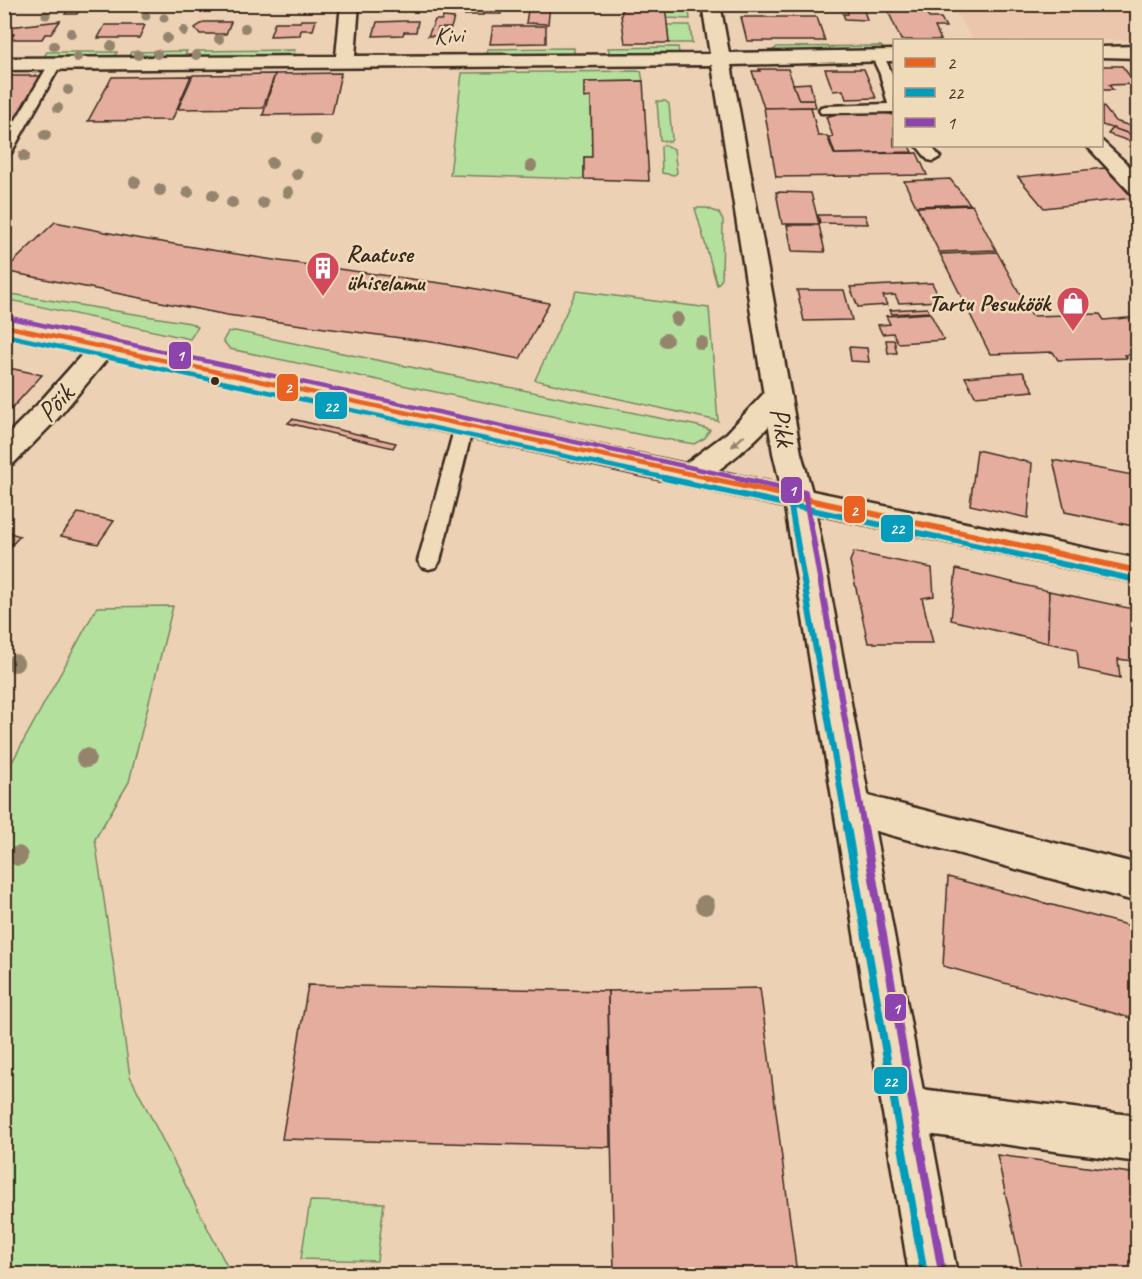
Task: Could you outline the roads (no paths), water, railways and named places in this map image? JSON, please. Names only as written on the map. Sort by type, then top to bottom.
[{"type":"street","points":[[345,62],[350,4]]},
{"type":"street","name":"Pikk","points":[[711,4],[777,397],[787,453],[799,499],[933,1275]]},
{"type":"street","points":[[1103,52],[1137,52]]},
{"type":"street","name":"Kivi","points":[[4,64],[722,60],[886,55]]},
{"type":"street","points":[[1098,147],[1137,187]]},
{"type":"street","points":[[4,326],[1137,571]]},
{"type":"street","name":"Põik","points":[[4,456],[48,411],[103,347]]},
{"type":"street","points":[[690,475],[734,445],[777,397]]},
{"type":"street","points":[[852,809],[1137,883]]},
{"type":"street","points":[[904,1109],[1137,1139]]},
{"type":"lane","points":[[886,55],[887,74],[893,98]]},
{"type":"lane","points":[[4,153],[54,64]]},
{"type":"lane","points":[[826,110],[893,108]]},
{"type":"lane","points":[[429,561],[464,426]]},
{"type":"place","name":"Raatuse ühiselamu","points":[[323,297]]},
{"type":"place","name":"Tartu Pesuköök","points":[[1073,332]]}]
